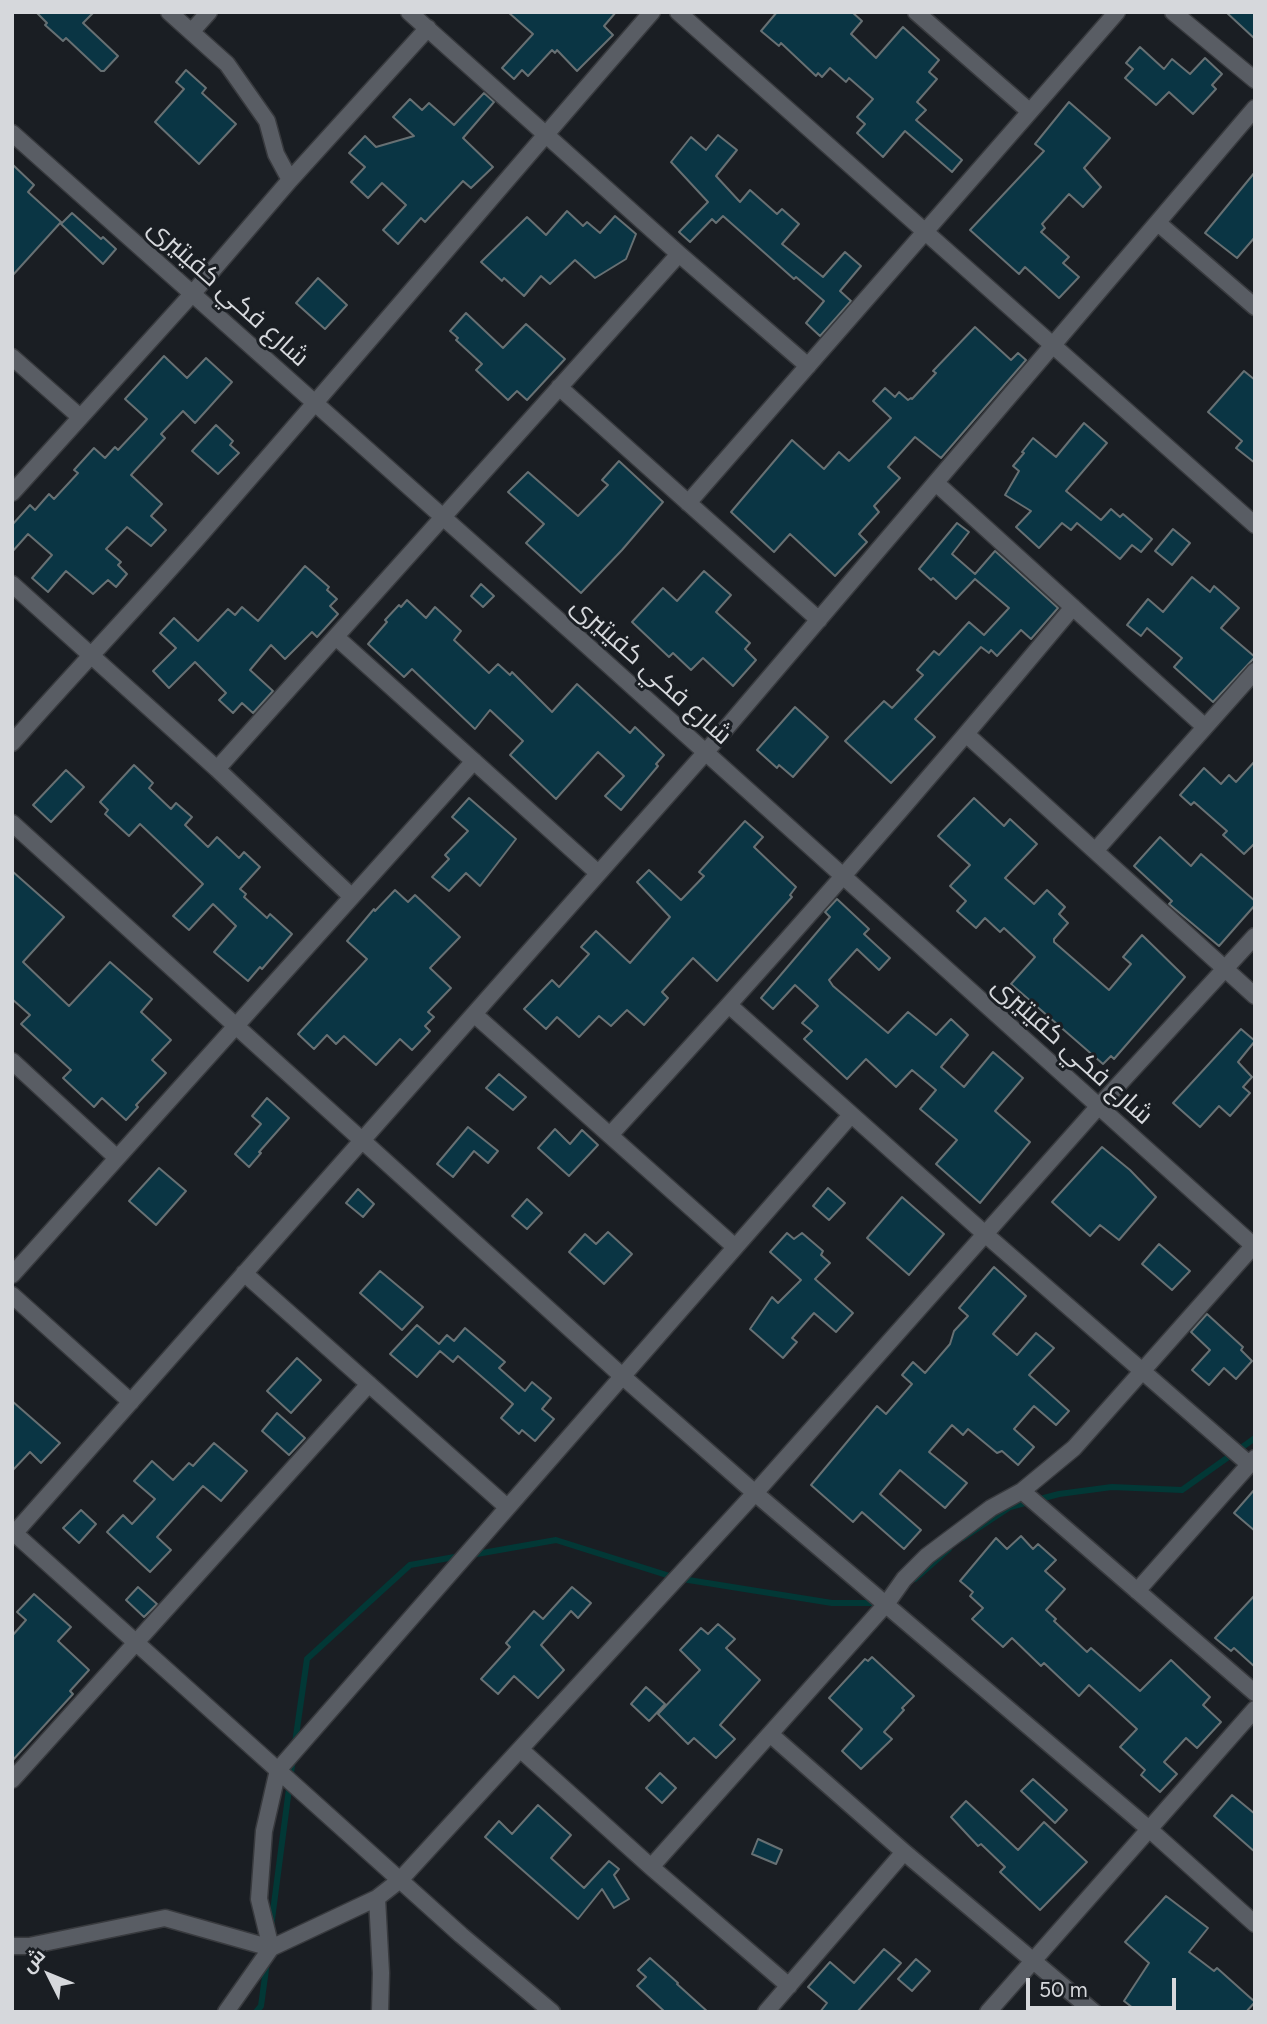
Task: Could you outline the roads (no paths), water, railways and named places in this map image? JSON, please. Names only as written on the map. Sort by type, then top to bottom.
[{"type":"street","points":[[169,12],[227,64],[267,121],[276,154],[290,180]]},
{"type":"street","points":[[192,31],[209,12]]},
{"type":"street","points":[[409,12],[808,366]]},
{"type":"street","points":[[12,743],[205,530],[652,12]]},
{"type":"street","points":[[678,12],[1255,525]]},
{"type":"street","points":[[916,12],[1029,111]]},
{"type":"street","points":[[688,502],[1117,12]]},
{"type":"street","points":[[1173,12],[1255,80]]},
{"type":"street","points":[[12,493],[428,28]]},
{"type":"street","points":[[552,2012],[400,1880],[13,1533],[705,753],[1255,108]]},
{"type":"street","name":"شارع فكي كفيتيرى","points":[[12,133],[1254,1246]]},
{"type":"street","points":[[1158,223],[1255,307]]},
{"type":"street","points":[[217,769],[679,254]]},
{"type":"street","points":[[12,357],[80,417]]},
{"type":"street","points":[[559,387],[818,620]]},
{"type":"street","points":[[936,483],[1205,727]]},
{"type":"street","points":[[12,584],[217,769],[351,896]]},
{"type":"street","points":[[610,1135],[730,1006],[1073,607]]},
{"type":"street","points":[[336,637],[598,873]]},
{"type":"street","points":[[1095,851],[1255,671]]},
{"type":"street","points":[[966,734],[1255,996]]},
{"type":"street","points":[[12,1275],[474,761]]},
{"type":"street","points":[[12,823],[621,1376],[1149,1829],[1255,1924]]},
{"type":"street","points":[[226,2012],[271,1948],[377,1898],[400,1880],[755,1493],[1098,1107],[1255,936]]},
{"type":"street","points":[[730,1006],[1141,1371],[1252,1461],[1136,1591]]},
{"type":"street","points":[[474,1014],[735,1247]]},
{"type":"street","points":[[12,1061],[117,1158]]},
{"type":"street","points":[[271,1948],[259,1899],[264,1831],[278,1770],[851,1115]]},
{"type":"street","points":[[651,1867],[887,1603],[904,1579],[927,1556],[982,1514],[1022,1491],[1074,1448],[1254,1246]]},
{"type":"street","points":[[244,1273],[507,1507]]},
{"type":"street","points":[[12,1295],[131,1402]]},
{"type":"street","points":[[12,1780],[369,1384]]},
{"type":"street","points":[[1022,1491],[1255,1693]]},
{"type":"street","points":[[988,2012],[1255,1709]]},
{"type":"street","points":[[771,1734],[904,1853],[1094,2012]]},
{"type":"street","points":[[520,1749],[789,1986]]},
{"type":"street","points":[[766,2012],[904,1853]]},
{"type":"street","points":[[377,1898],[380,2012]]},
{"type":"street","points":[[12,1946],[29,1946],[166,1918],[271,1948]]},
{"type":"waterway","points":[[963,1538],[1010,1507],[1059,1494],[1112,1487],[1182,1490],[1255,1438]]},
{"type":"waterway","points":[[471,1555],[556,1540],[676,1578],[832,1603],[878,1603]]},
{"type":"waterway","points":[[915,1579],[949,1549]]},
{"type":"waterway","points":[[295,1743],[307,1659],[410,1565],[460,1556]]},
{"type":"waterway","points":[[271,1927],[293,1758]]},
{"type":"waterway","points":[[256,2012],[261,2006],[267,1962]]}]
